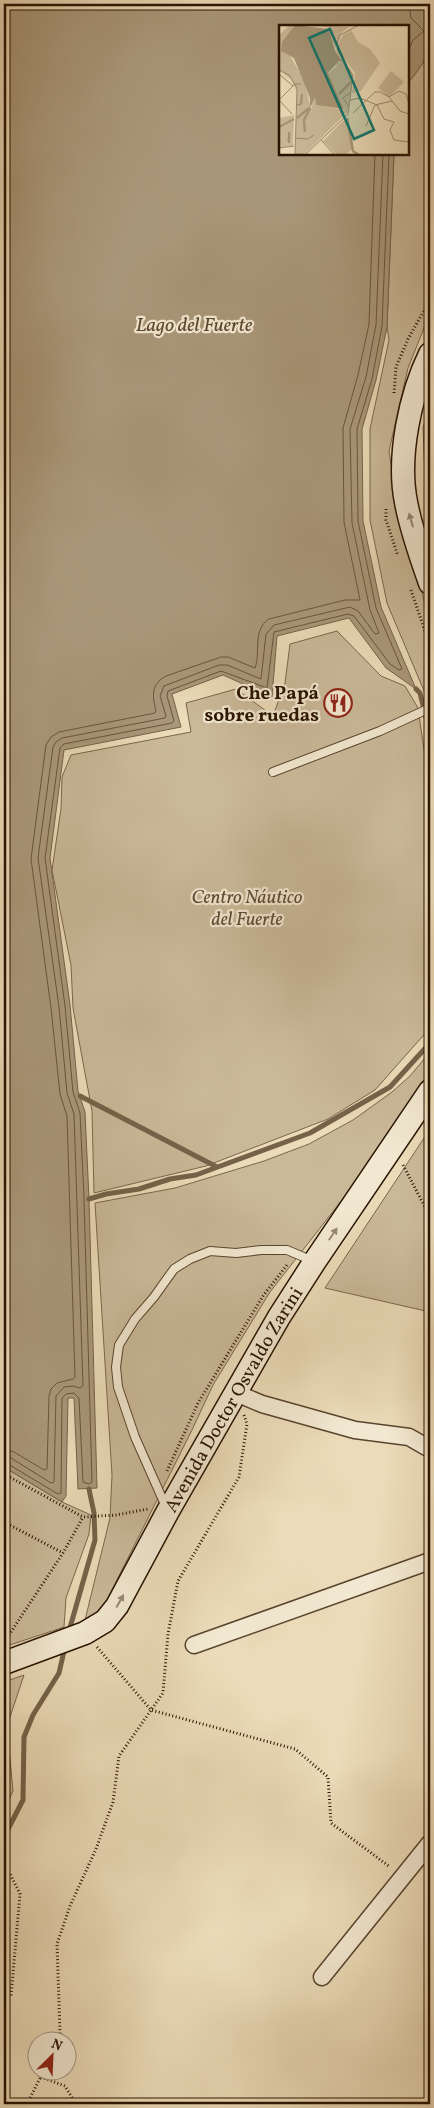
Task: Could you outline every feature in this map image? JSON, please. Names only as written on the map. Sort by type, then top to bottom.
[{"type":"main road","points":[[430,354],[410,416],[403,462],[406,502],[430,583]]},
{"type":"main road","name":"Avenida Doctor Osvaldo Zarini","points":[[5,1652],[44,1648],[85,1633],[105,1621],[117,1606],[158,1510],[236,1393],[279,1317],[315,1261],[430,1091]]},
{"type":"street","points":[[236,1393],[262,1404],[355,1430],[409,1437],[430,1449]]},
{"type":"street","points":[[194,1645],[430,1561]]},
{"type":"street","points":[[322,1977],[430,1843]]},
{"type":"lane","points":[[273,772],[407,719],[430,708]]},
{"type":"lane","points":[[158,1510],[118,1387],[116,1367],[119,1345],[135,1319],[174,1269],[190,1259],[210,1251],[236,1253],[286,1250],[315,1261]]},
{"type":"path","points":[[392,1148],[430,1212]]},
{"type":"path","points":[[60,2030],[57,1944],[70,1906],[96,1848],[113,1802],[119,1756],[163,1693],[168,1634],[178,1581],[239,1477],[247,1424],[236,1393]]},
{"type":"path","points":[[4,1474],[83,1517],[158,1510]]},
{"type":"path","points":[[5,1652],[83,1517]]},
{"type":"path","points":[[4,1522],[63,1553]]},
{"type":"path","points":[[85,1633],[151,1710],[295,1749],[328,1777],[331,1823],[404,1877]]},
{"type":"path","points":[[4,1862],[20,1894],[11,1996]]},
{"type":"path","points":[[27,2104],[39,2080]]},
{"type":"path","points":[[51,2080],[65,2086],[76,2104]]},
{"type":"green space","points":[[430,39],[430,313],[408,368],[389,451],[397,503],[430,622],[430,705],[387,603],[370,520],[370,429],[389,340],[387,327],[394,155],[409,155],[409,82],[426,59]]},
{"type":"green space","points":[[430,409],[430,513],[426,502],[423,427]]},
{"type":"green space","name":"Centro Náutico del Fuerte","points":[[337,631],[381,676],[405,686],[418,708],[430,791],[430,1028],[375,1090],[328,1119],[206,1166],[94,1193],[92,1111],[73,1008],[71,965],[52,870],[61,809],[62,777],[71,755],[191,732],[186,703],[236,689],[273,716],[285,683],[290,644]]},
{"type":"green space","points":[[430,1052],[430,1077],[382,1141],[360,1177],[270,1292],[213,1385],[105,1604],[99,1612],[85,1620],[110,1518],[112,1475],[95,1203],[175,1188],[264,1161],[309,1144],[353,1120],[392,1092],[410,1076]]},
{"type":"green space","points":[[430,1129],[430,1312],[325,1288]]},
{"type":"green space","points":[[4,1467],[62,1502],[91,1515],[89,1534],[66,1598],[64,1627],[4,1647]]},
{"type":"green space","points":[[24,1675],[7,1726],[13,1791],[4,1811],[4,1682]]},
{"type":"water","name":"Lago del Fuerte","points":[[4,4],[429,4],[428,49],[419,69],[409,82],[409,25],[279,25],[279,155],[394,155],[387,327],[376,380],[362,429],[363,521],[381,607],[416,689],[386,668],[349,618],[277,636],[272,697],[223,675],[172,694],[181,727],[64,750],[50,858],[70,1005],[78,1091],[85,1112],[97,1488],[78,1489],[74,1398],[68,1398],[66,1496],[62,1502],[4,1467]]},
{"type":"waterway","points":[[416,689],[420,693],[430,734]]},
{"type":"waterway","points":[[89,1199],[106,1194],[139,1189],[170,1179],[196,1175],[310,1133],[390,1087],[430,1043]]},
{"type":"waterway","points":[[80,1096],[217,1167]]},
{"type":"waterway","points":[[69,1631],[95,1540],[94,1513],[89,1489]]},
{"type":"waterway","points":[[4,1837],[23,1800],[24,1737],[33,1715],[59,1673],[65,1647]]},
{"type":"place","name":"Che Papá sobre ruedas","points":[[338,703]]}]
